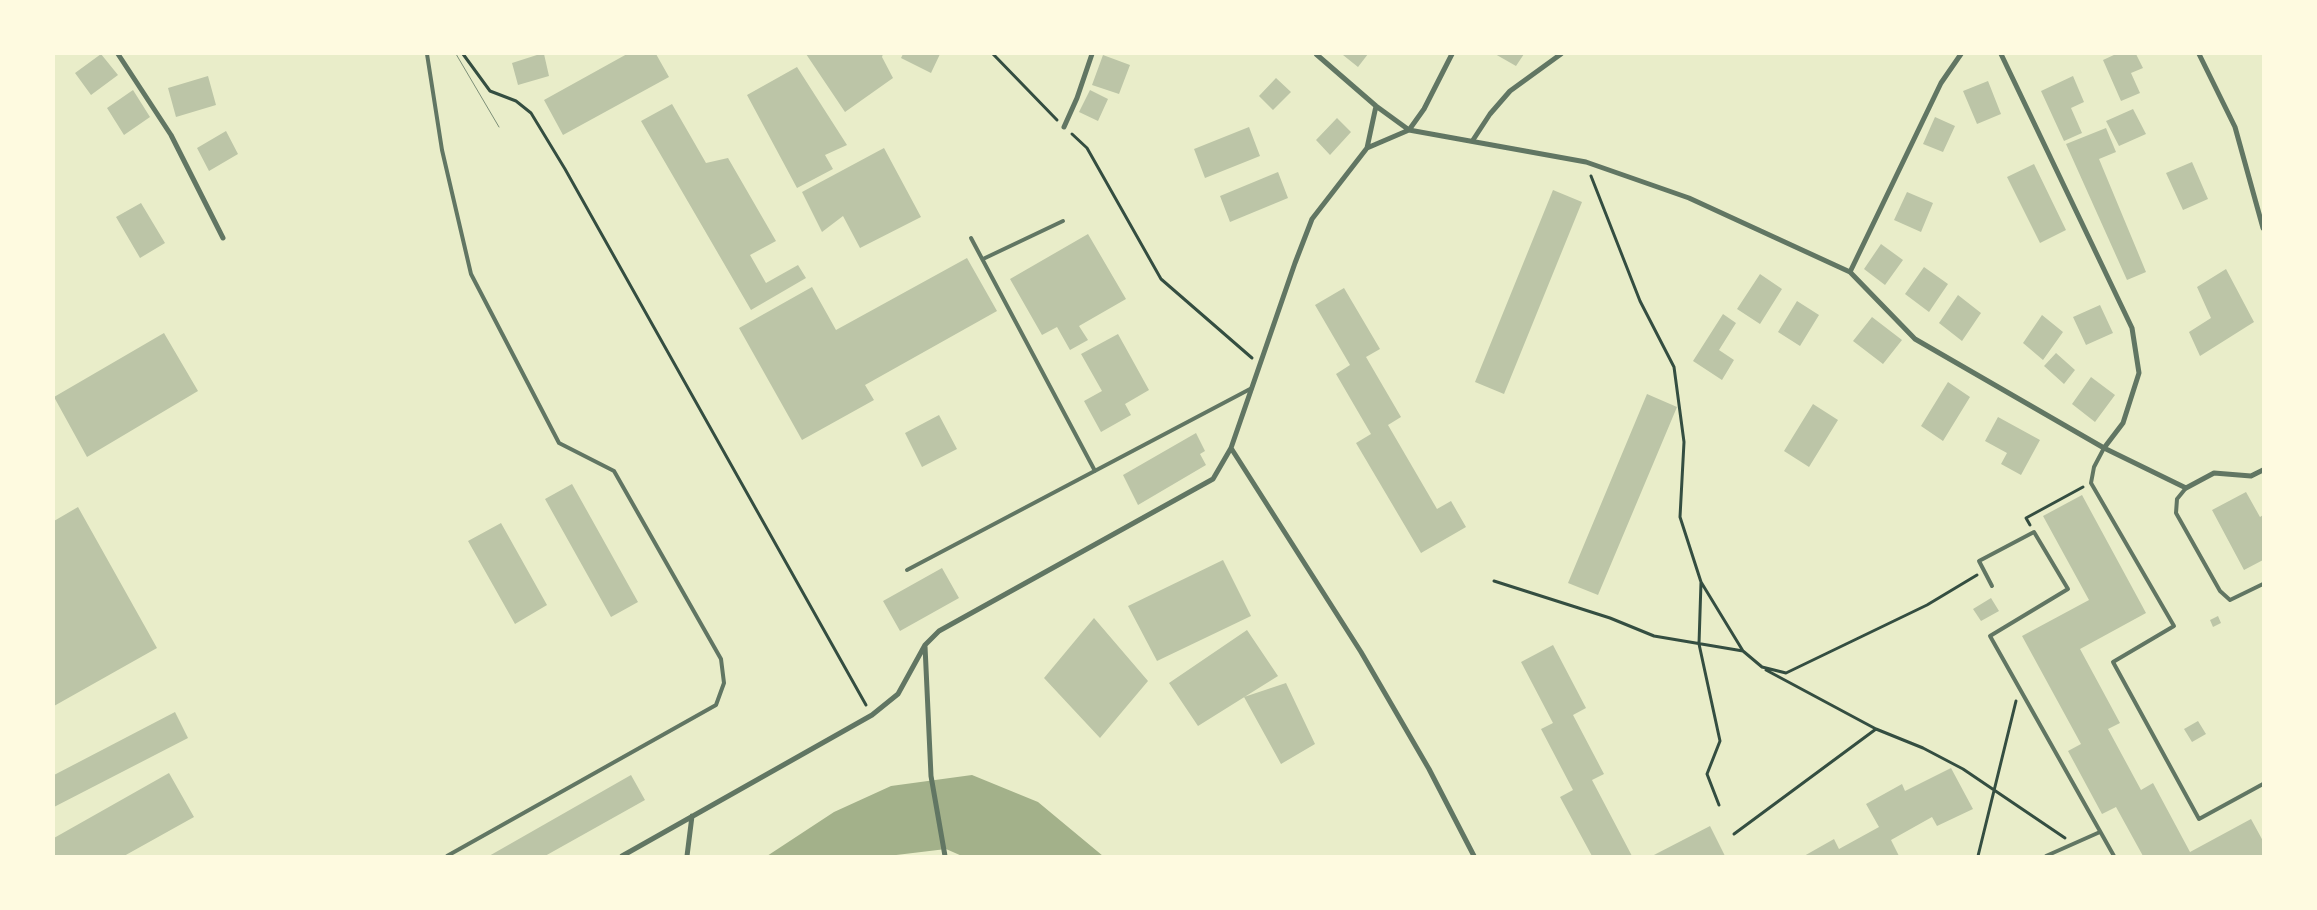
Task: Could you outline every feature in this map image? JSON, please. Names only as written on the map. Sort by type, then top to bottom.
[{"type":"street","points":[[118,54],[171,135],[223,238]]},
{"type":"street","points":[[1064,127],[1077,98],[1092,54]]},
{"type":"street","points":[[1316,54],[1376,106],[1410,130],[1586,162],[1689,198],[1850,272],[1915,339],[2104,448],[2186,488],[2214,473],[2251,476],[2263,470]]},
{"type":"street","points":[[1367,148],[1410,130],[1424,109],[1452,54]]},
{"type":"street","points":[[1473,140],[1490,114],[1510,91],[1560,54]]},
{"type":"street","points":[[1850,272],[1941,83],[1961,54]]},
{"type":"street","points":[[2001,54],[2132,328],[2139,373],[2122,423],[2104,448]]},
{"type":"street","points":[[2199,54],[2236,127],[2263,228]]},
{"type":"street","points":[[622,856],[872,715],[898,694],[925,645],[939,630],[1213,479],[1231,448],[1312,219],[1367,148],[1376,106]]},
{"type":"street","points":[[1231,448],[1361,652],[1429,769],[1474,856]]},
{"type":"street","points":[[925,645],[931,776],[945,856]]},
{"type":"street","points":[[687,856],[692,816]]},
{"type":"lane","points":[[427,54],[442,150],[471,274],[559,443],[614,471],[721,659],[724,684],[716,705],[447,856]]},
{"type":"lane","points":[[983,259],[1063,221]]},
{"type":"lane","points":[[972,238],[1095,471]]},
{"type":"lane","points":[[907,570],[1252,388]]},
{"type":"lane","points":[[2104,448],[2094,467],[2091,483],[2174,626],[2113,662],[2199,819],[2263,784]]},
{"type":"lane","points":[[2186,488],[2177,499],[2176,513],[2220,591],[2230,600],[2263,584]]},
{"type":"lane","points":[[1992,586],[1979,561],[2034,532],[2068,589],[1990,636],[2114,856]]},
{"type":"lane","points":[[2046,856],[2100,832]]},
{"type":"path","points":[[463,54],[490,91],[516,100],[531,113],[565,169],[872,715]]},
{"type":"path","points":[[993,54],[1087,148],[1161,279],[1260,365]]},
{"type":"path","points":[[1586,162],[1640,301],[1674,368],[1684,442],[1680,517],[1701,582],[1743,651],[1762,667],[1792,685],[1876,729],[1922,748],[1963,769],[2074,844]]},
{"type":"path","points":[[2034,532],[2026,518],[2091,483]]},
{"type":"path","points":[[1762,667],[1786,673],[1927,605],[1984,571]]},
{"type":"path","points":[[1494,581],[1610,618],[1654,636],[1743,651]]},
{"type":"path","points":[[1701,582],[1699,644],[1720,741],[1707,774],[1719,805]]},
{"type":"path","points":[[1978,856],[2019,688]]},
{"type":"path","points":[[1734,834],[1876,729]]},
{"type":"shaded area","points":[[972,775],[1038,802],[1103,856],[962,856],[946,849],[888,856],[767,856],[834,812],[891,786]]},
{"type":"building","points":[[101,54],[118,75],[91,95],[75,73]]},
{"type":"building","points":[[544,54],[549,76],[518,85],[512,63]]},
{"type":"building","points":[[627,54],[656,54],[669,77],[563,135],[544,100]]},
{"type":"building","points":[[806,54],[883,54],[882,57],[893,78],[845,112]]},
{"type":"building","points":[[903,54],[940,54],[931,73],[901,58]]},
{"type":"building","points":[[1344,54],[1368,54],[1358,67]]},
{"type":"building","points":[[1495,54],[1524,54],[1516,66]]},
{"type":"building","points":[[2116,54],[2136,54],[2143,68],[2131,73],[2140,93],[2121,101],[2103,60]]},
{"type":"building","points":[[1103,55],[1130,65],[1119,94],[1092,85]]},
{"type":"building","points":[[797,67],[847,145],[825,155],[833,169],[797,188],[747,95]]},
{"type":"building","points":[[208,76],[216,105],[176,117],[168,88]]},
{"type":"building","points":[[2073,76],[2084,102],[2071,108],[2082,133],[2064,141],[2041,91]]},
{"type":"building","points":[[1276,78],[1291,92],[1273,110],[1259,96]]},
{"type":"building","points":[[1988,81],[2001,114],[1977,124],[1963,91]]},
{"type":"building","points":[[133,90],[150,117],[124,135],[107,108]]},
{"type":"building","points":[[1090,90],[1108,99],[1098,121],[1079,112]]},
{"type":"building","points":[[672,104],[706,163],[728,158],[776,241],[750,255],[766,283],[798,265],[806,278],[751,310],[641,121]]},
{"type":"building","points":[[2133,109],[2146,134],[2119,146],[2106,121]]},
{"type":"building","points":[[1935,117],[1955,126],[1943,152],[1923,144]]},
{"type":"building","points":[[1337,118],[1351,132],[1330,155],[1316,140]]},
{"type":"building","points":[[1249,127],[1260,156],[1205,178],[1194,149]]},
{"type":"building","points":[[2106,128],[2116,152],[2099,159],[2146,272],[2127,280],[2066,144]]},
{"type":"building","points":[[226,131],[238,154],[209,171],[197,148]]},
{"type":"building","points":[[884,148],[921,217],[860,248],[843,216],[822,232],[802,192]]},
{"type":"building","points":[[2192,162],[2208,199],[2183,210],[2166,173]]},
{"type":"building","points":[[2034,164],[2066,230],[2040,243],[2007,177]]},
{"type":"building","points":[[1278,172],[1288,198],[1230,222],[1220,196]]},
{"type":"building","points":[[1553,190],[1582,202],[1504,394],[1475,382]]},
{"type":"building","points":[[1907,192],[1933,203],[1921,232],[1894,220]]},
{"type":"building","points":[[141,203],[165,243],[140,258],[116,217]]},
{"type":"building","points":[[1088,234],[1126,299],[1079,326],[1088,340],[1070,350],[1057,327],[1042,335],[1010,279]]},
{"type":"building","points":[[1881,244],[1903,260],[1885,285],[1864,269]]},
{"type":"building","points":[[967,258],[997,311],[865,385],[874,400],[802,440],[739,328],[812,287],[836,330]]},
{"type":"building","points":[[1924,267],[1948,284],[1929,312],[1905,294]]},
{"type":"building","points":[[2226,269],[2254,322],[2200,356],[2189,332],[2211,318],[2197,287]]},
{"type":"building","points":[[1760,274],[1782,289],[1760,324],[1737,309]]},
{"type":"building","points":[[1344,288],[1380,349],[1366,357],[1401,417],[1388,425],[1437,509],[1451,501],[1466,527],[1421,553],[1356,443],[1371,434],[1336,374],[1350,365],[1315,305]]},
{"type":"building","points":[[1958,295],[1981,313],[1962,341],[1939,323]]},
{"type":"building","points":[[1797,301],[1819,315],[1800,346],[1778,332]]},
{"type":"building","points":[[2100,305],[2113,333],[2086,345],[2073,317]]},
{"type":"building","points":[[1723,314],[1736,323],[1719,350],[1734,360],[1722,380],[1693,361]]},
{"type":"building","points":[[2042,315],[2063,332],[2043,360],[2023,343]]},
{"type":"building","points":[[1872,317],[1902,340],[1883,364],[1853,341]]},
{"type":"building","points":[[164,333],[198,391],[87,457],[54,397]]},
{"type":"building","points":[[1118,334],[1149,390],[1125,404],[1131,415],[1101,432],[1084,401],[1102,391],[1081,354]]},
{"type":"building","points":[[2056,353],[2075,370],[2064,384],[2044,366]]},
{"type":"building","points":[[2091,377],[2115,395],[2095,422],[2072,404]]},
{"type":"building","points":[[1948,382],[1970,397],[1943,441],[1921,426]]},
{"type":"building","points":[[1647,394],[1677,407],[1598,595],[1568,583]]},
{"type":"building","points":[[1813,404],[1838,420],[1809,467],[1784,451]]},
{"type":"building","points":[[939,415],[957,449],[922,467],[905,433]]},
{"type":"building","points":[[1998,417],[2040,440],[2021,475],[2001,464],[2007,453],[1985,441]]},
{"type":"building","points":[[1196,433],[1205,451],[1200,454],[1206,465],[1138,505],[1123,475]]},
{"type":"building","points":[[572,484],[638,602],[611,617],[545,499]]},
{"type":"building","points":[[2246,492],[2260,517],[2263,515],[2263,560],[2244,570],[2212,510]]},
{"type":"building","points":[[2082,495],[2146,613],[2080,649],[2120,723],[2108,729],[2141,790],[2153,783],[2190,852],[2251,819],[2263,841],[2263,856],[2143,856],[2116,807],[2102,814],[2068,751],[2081,744],[2022,636],[2089,600],[2043,516]]},
{"type":"building","points":[[78,507],[157,648],[54,706],[54,521]]},
{"type":"building","points":[[501,523],[547,605],[515,624],[468,541]]},
{"type":"building","points":[[1223,560],[1251,616],[1157,661],[1128,606]]},
{"type":"building","points":[[942,568],[959,598],[900,631],[883,601]]},
{"type":"building","points":[[1991,598],[1999,611],[1981,621],[1973,609]]},
{"type":"building","points":[[2218,616],[2221,623],[2213,627],[2210,620]]},
{"type":"building","points":[[1094,618],[1148,681],[1100,738],[1044,678]]},
{"type":"building","points":[[1247,630],[1278,676],[1198,726],[1169,683]]},
{"type":"building","points":[[1553,645],[1586,708],[1573,715],[1604,774],[1592,780],[1632,856],[1592,856],[1560,797],[1573,790],[1541,729],[1553,723],[1521,662]]},
{"type":"building","points":[[1286,683],[1315,744],[1281,764],[1244,697]]},
{"type":"building","points":[[175,712],[188,738],[54,807],[54,775]]},
{"type":"building","points":[[2198,721],[2206,734],[2192,742],[2184,729]]},
{"type":"building","points":[[1951,768],[1973,809],[1937,826],[1932,817],[1891,840],[1899,856],[1804,856],[1834,839],[1839,849],[1879,827],[1866,804],[1902,784],[1905,791]]},
{"type":"building","points":[[169,773],[194,817],[124,856],[54,856],[54,838]]},
{"type":"building","points":[[631,775],[645,800],[545,856],[489,856]]},
{"type":"building","points":[[1710,826],[1725,856],[1652,856]]},
{"type":"tram line","points":[[456,54],[499,127]]}]
